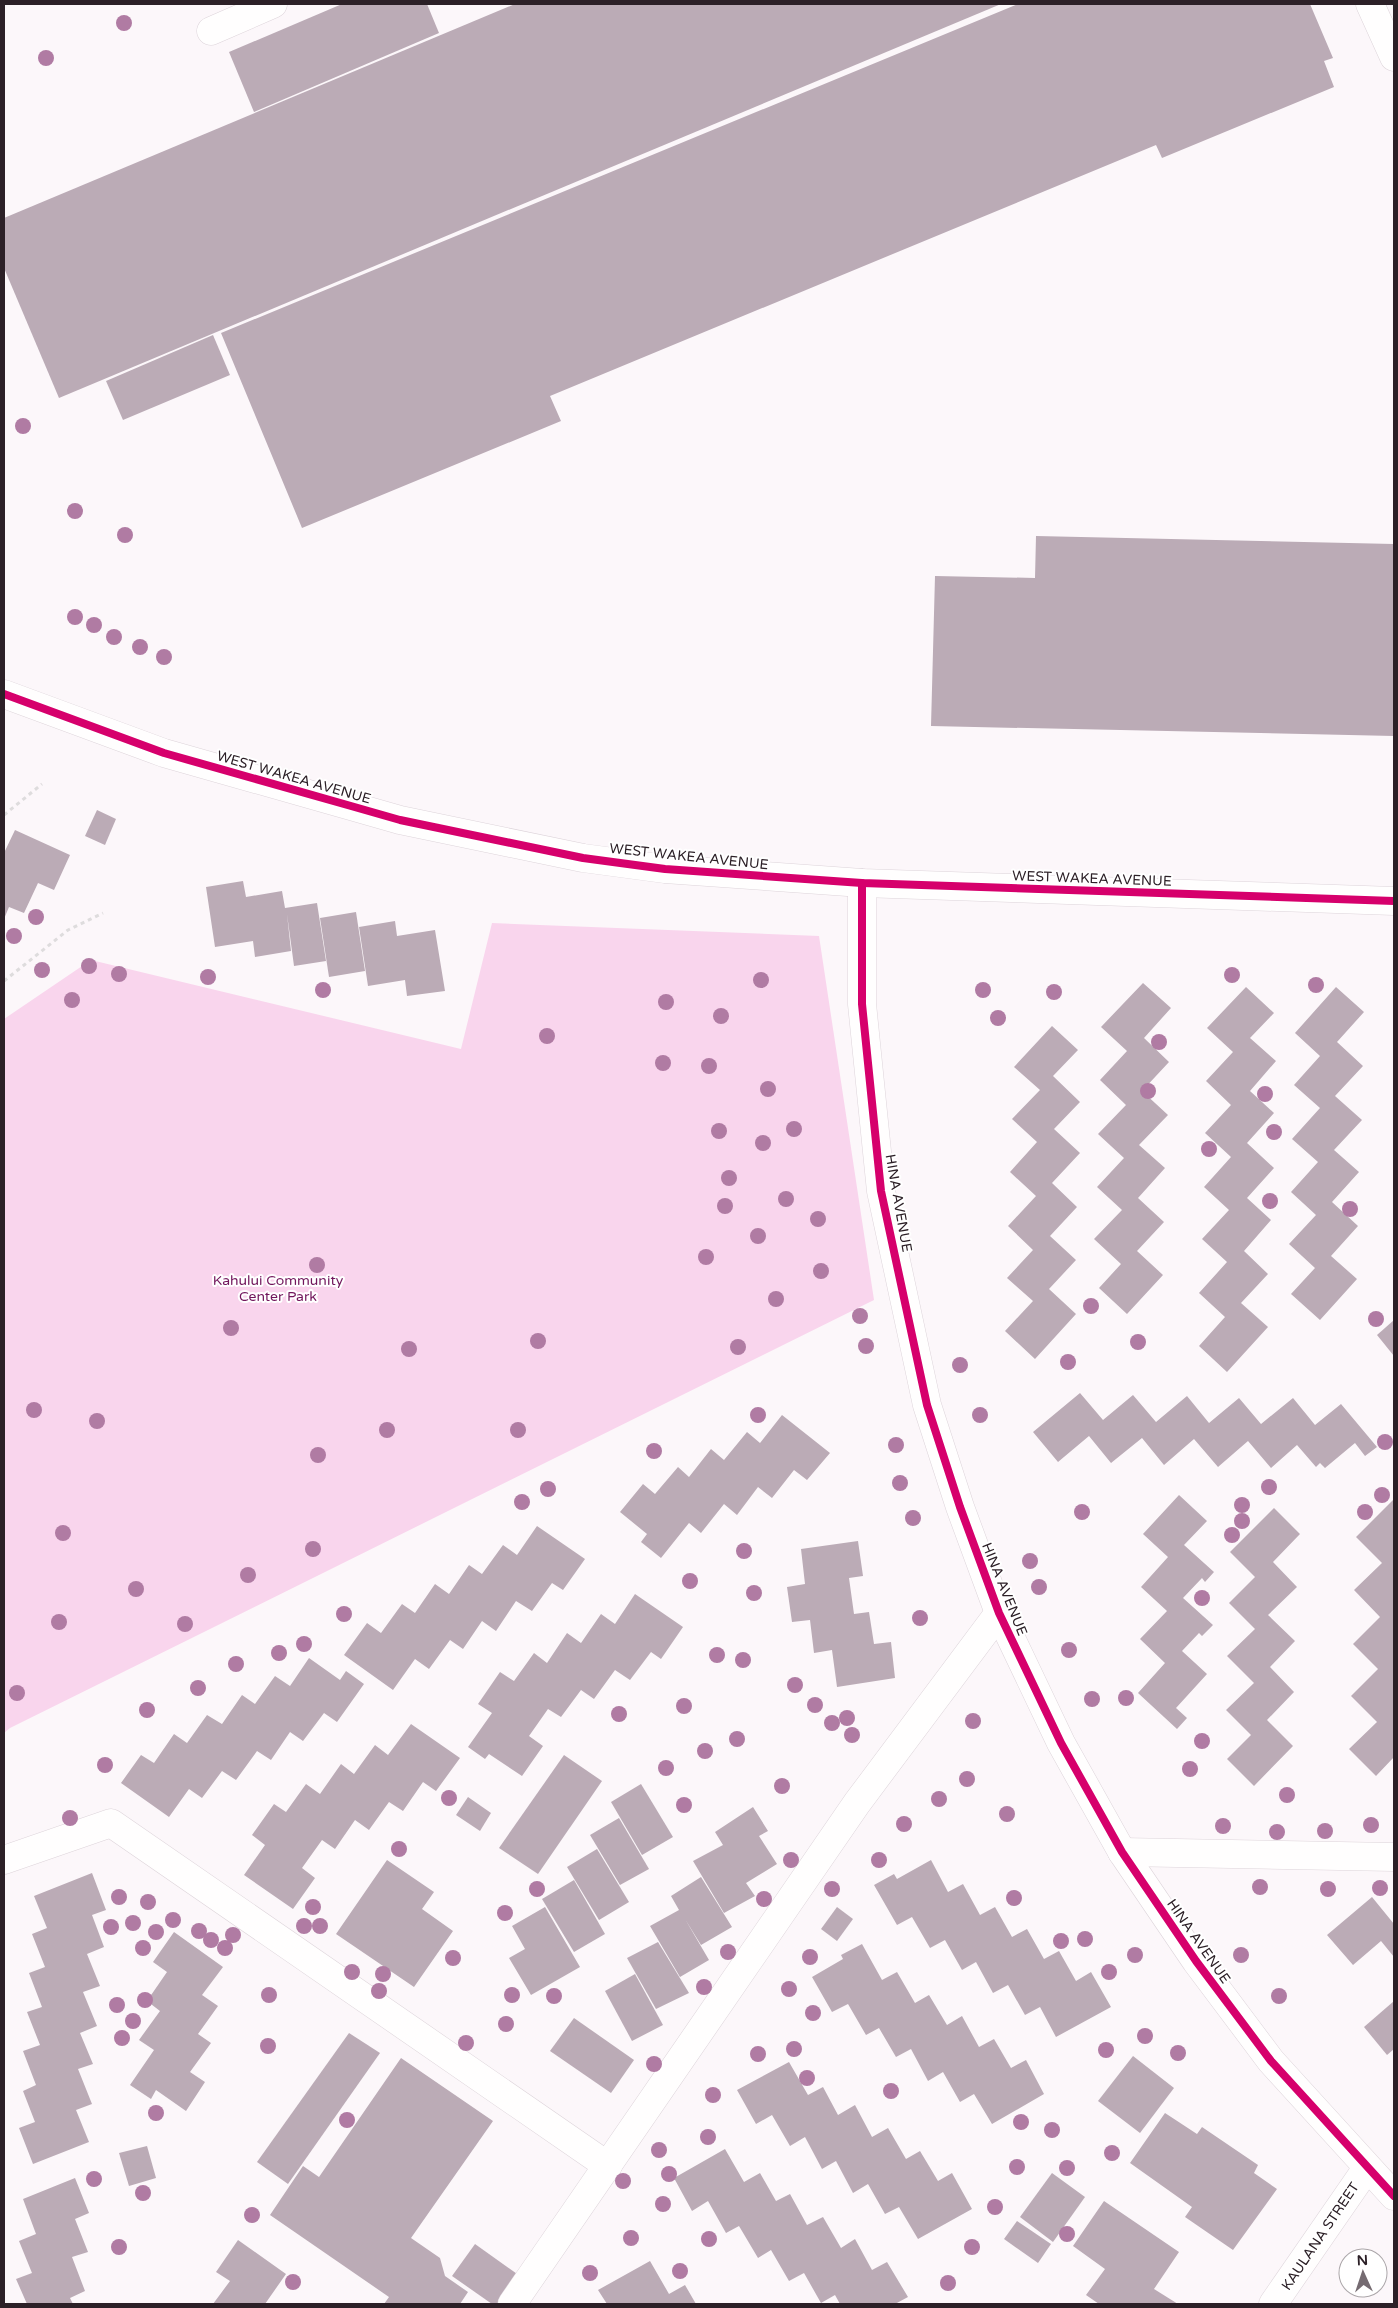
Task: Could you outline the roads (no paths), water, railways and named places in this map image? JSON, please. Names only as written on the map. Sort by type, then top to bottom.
[{"type":"street","points":[[211,31],[273,4]]},
{"type":"street","points":[[1370,4],[1394,57]]},
{"type":"street","name":"WEST WAKEA AVENUE","points":[[4,694],[164,752],[400,820],[583,858],[665,869],[862,883],[1394,901]]},
{"type":"street","name":"HINA AVENUE","points":[[862,883],[862,1004],[881,1191],[927,1404],[960,1507],[999,1613],[1060,1743],[1122,1852],[1196,1961],[1271,2061],[1394,2196]]},
{"type":"street","points":[[512,2304],[857,1803],[999,1613]]},
{"type":"street","points":[[4,1860],[111,1823],[608,2166]]},
{"type":"street","points":[[1122,1852],[1394,1857]]},
{"type":"street","name":"KAULANA STREET","points":[[1273,2304],[1367,2168]]},
{"type":"park label","name":"Kahului Community Center Park","points":[[278,1288]]}]
